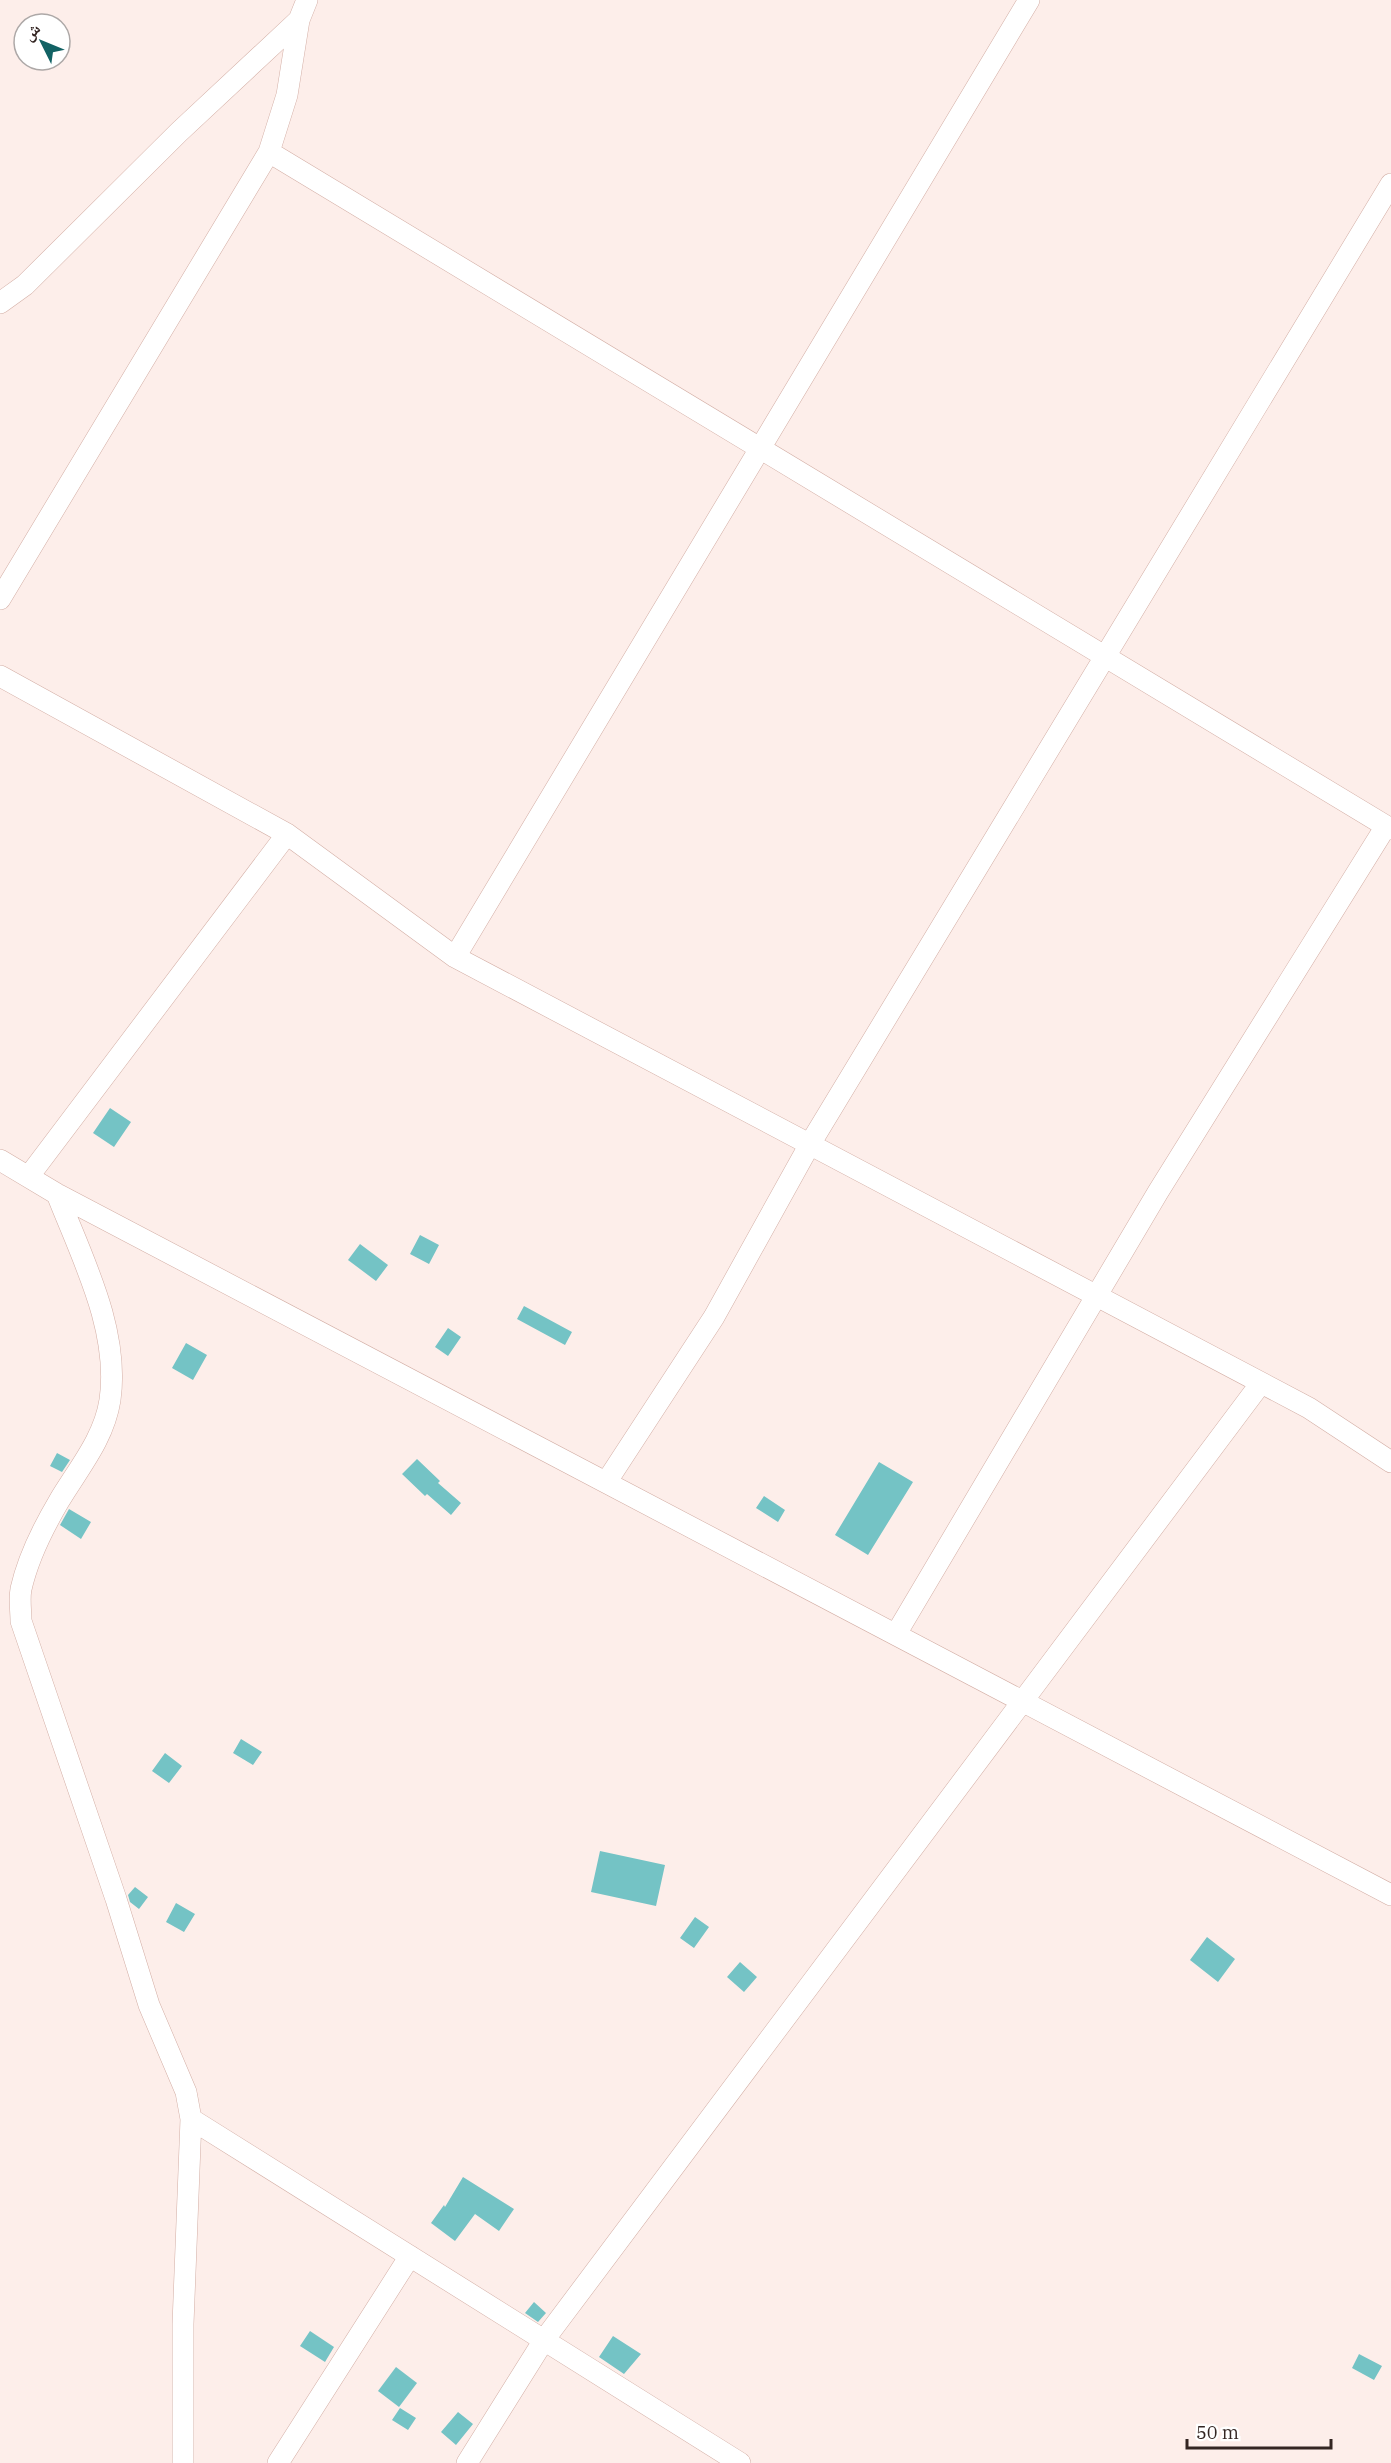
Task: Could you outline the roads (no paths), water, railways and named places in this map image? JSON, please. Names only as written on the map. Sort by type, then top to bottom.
[{"type":"street","points":[[0,599],[269,152],[287,95],[299,20],[307,0]]},
{"type":"street","points":[[455,957],[1029,0]]},
{"type":"street","points":[[0,303],[25,285],[179,132],[299,20]]},
{"type":"street","points":[[269,152],[1388,827],[1097,1295],[896,1634]]},
{"type":"street","points":[[607,1481],[714,1317],[810,1144],[1391,184]]},
{"type":"street","points":[[0,676],[287,834],[455,957],[1309,1408],[1391,1462]]},
{"type":"street","points":[[29,1176],[287,834]]},
{"type":"street","points":[[0,1160],[57,1194],[1391,1895]]},
{"type":"street","points":[[57,1194],[94,1290],[111,1350],[110,1401],[92,1451],[59,1501],[35,1546],[21,1590],[21,1621],[116,1899],[149,2005],[186,2092],[191,2119],[183,2324],[183,2463]]},
{"type":"street","points":[[467,2463],[544,2340],[1261,1383]]},
{"type":"street","points":[[191,2119],[740,2463]]},
{"type":"street","points":[[278,2463],[411,2256]]}]
